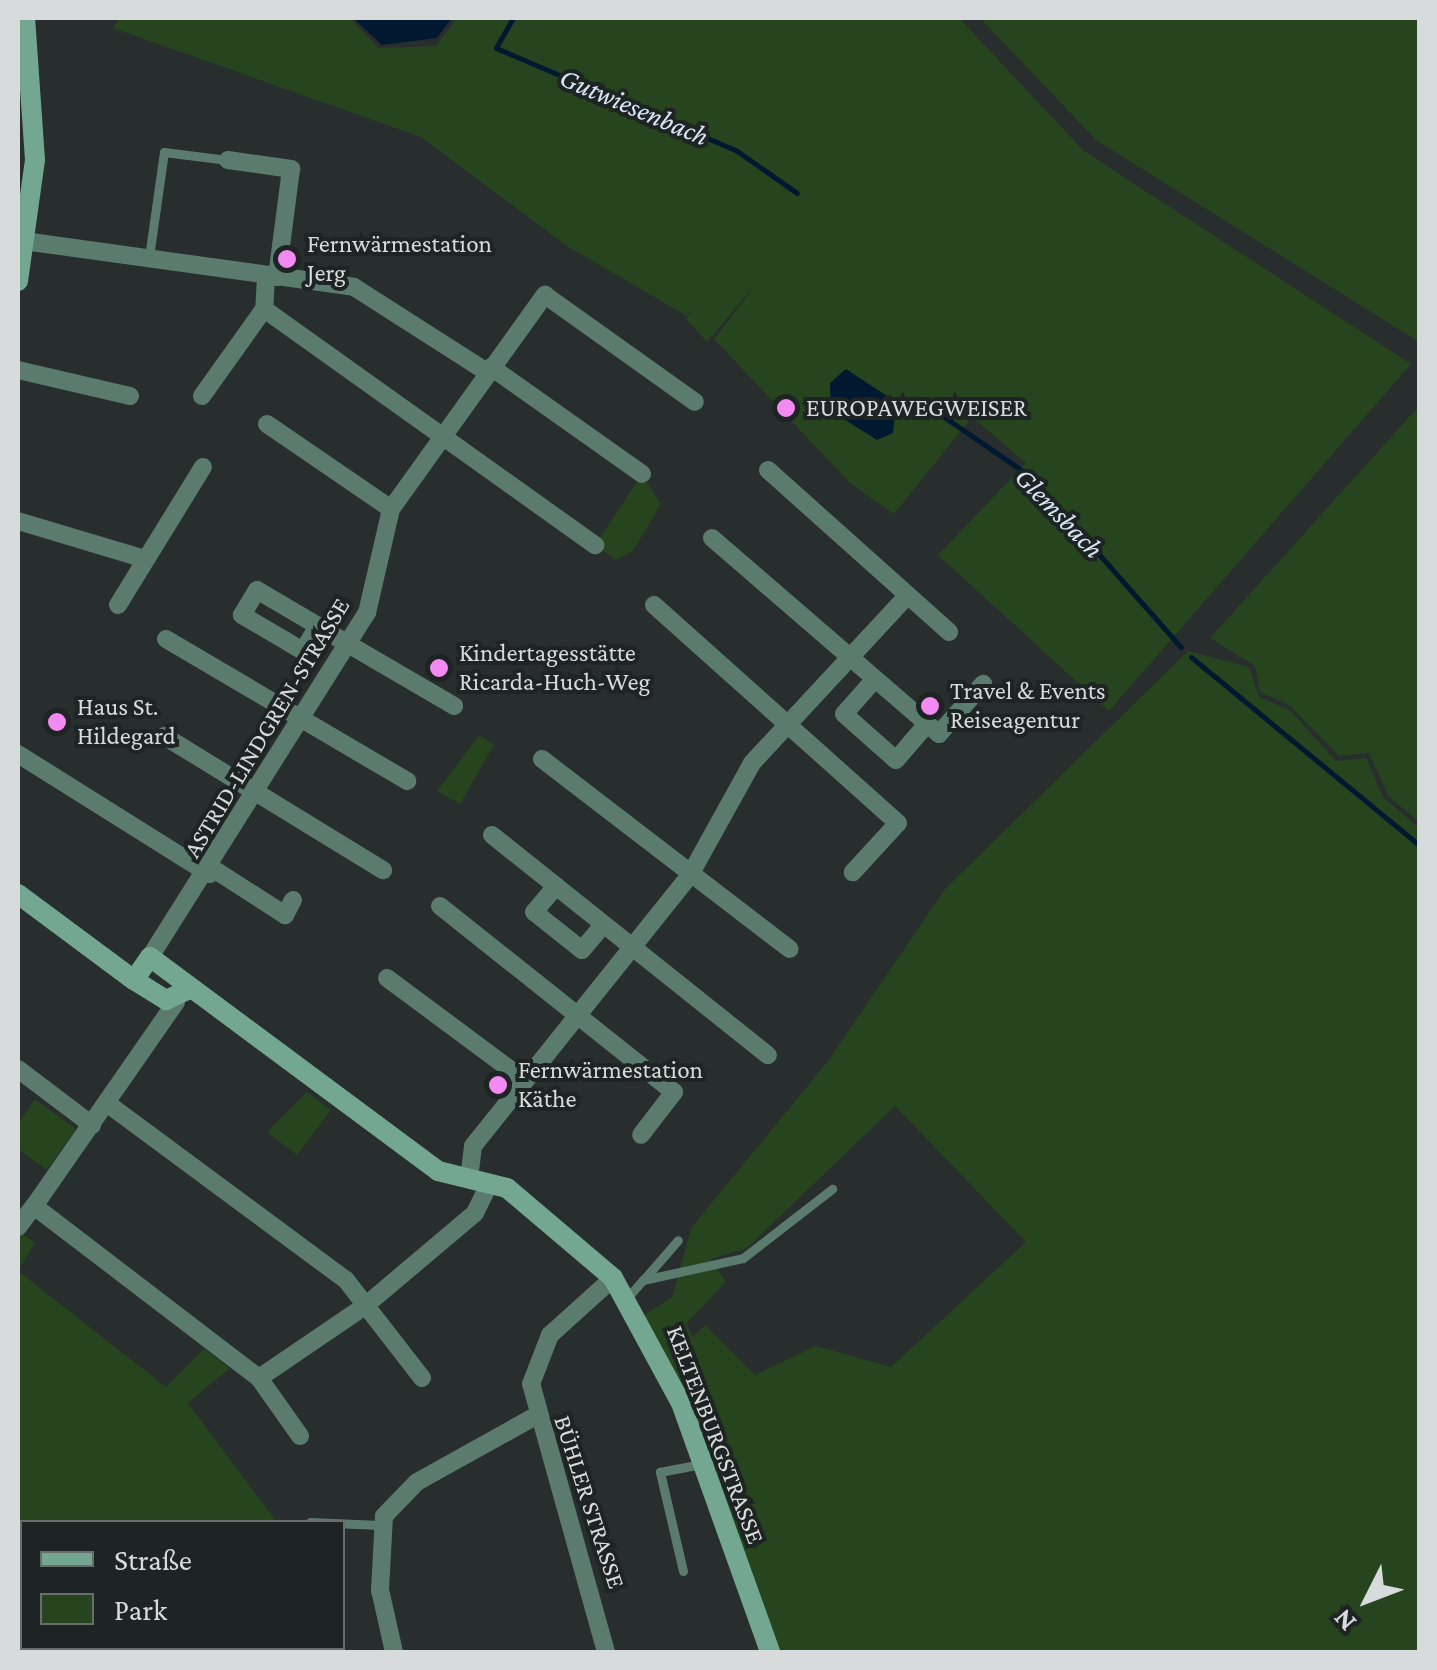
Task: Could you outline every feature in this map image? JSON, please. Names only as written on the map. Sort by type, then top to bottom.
[{"type":"street","points":[[18,281],[35,160],[25,18]]},
{"type":"street","points":[[27,49],[45,18]]},
{"type":"street","points":[[202,396],[264,309],[291,169],[228,160]]},
{"type":"street","points":[[24,241],[272,276],[387,300],[642,474]]},
{"type":"street","name":"ASTRID-LINDGREN-STRASSE","points":[[150,957],[258,795],[375,594],[391,510],[544,295],[695,402]]},
{"type":"street","points":[[264,309],[595,545]]},
{"type":"street","points":[[18,370],[130,396]]},
{"type":"street","points":[[267,424],[391,510]]},
{"type":"street","points":[[118,605],[202,467]]},
{"type":"street","points":[[768,470],[950,632]]},
{"type":"street","points":[[18,521],[145,559]]},
{"type":"street","points":[[712,538],[939,734],[983,684]]},
{"type":"street","points":[[259,1378],[365,1306],[475,1213],[479,1181],[473,1146],[574,1012],[690,875],[752,763],[908,595]]},
{"type":"street","points":[[654,605],[898,824],[854,872]]},
{"type":"street","points":[[318,626],[454,706]]},
{"type":"street","points":[[166,639],[407,781]]},
{"type":"street","points":[[874,680],[844,714],[896,760],[926,725]]},
{"type":"street","points":[[164,736],[383,870]]},
{"type":"street","points":[[18,754],[285,915],[294,900]]},
{"type":"street","points":[[542,759],[790,949]]},
{"type":"street","points":[[492,835],[768,1055]]},
{"type":"street","points":[[556,886],[534,912],[582,950],[604,925]]},
{"type":"street","name":"KELTENBURGSTRASSE","points":[[18,894],[134,980],[183,995]]},
{"type":"street","points":[[440,906],[674,1092],[641,1135]]},
{"type":"street","points":[[134,980],[150,957]]},
{"type":"street","name":"KELTENBURGSTRASSE","points":[[150,957],[183,995],[438,1172],[506,1188],[613,1278],[628,1296],[704,1463],[770,1652]]},
{"type":"street","points":[[386,978],[523,1079]]},
{"type":"street","points":[[18,1227],[183,995]]},
{"type":"street","points":[[18,1069],[92,1124]]},
{"type":"street","points":[[108,1104],[346,1280],[422,1378]]},
{"type":"street","points":[[34,1206],[259,1378],[300,1436]]},
{"type":"street","name":"BÜHLER STRASSE","points":[[606,1652],[586,1559],[534,1417],[535,1362],[613,1278]]},
{"type":"street","points":[[394,1652],[380,1590],[380,1525],[416,1482],[534,1417]]},
{"type":"lane","points":[[149,257],[164,152],[228,160]]},
{"type":"lane","points":[[643,1280],[743,1258],[832,1189]]},
{"type":"lane","points":[[628,1296],[678,1240]]},
{"type":"lane","points":[[683,1571],[660,1472],[704,1463]]},
{"type":"lane","points":[[345,1524],[380,1525]]},
{"type":"green space","points":[[120,18],[350,18],[379,48],[436,46],[457,18],[959,18],[1084,151],[1411,364],[1109,711],[938,555],[1026,463],[972,417],[894,514],[850,483],[714,339],[761,278],[707,342],[686,319],[699,304],[687,316],[567,246],[421,137],[113,28]]},
{"type":"green space","points":[[980,18],[1419,18],[1419,342],[1096,140]]},
{"type":"green space","points":[[1419,406],[1419,822],[1388,796],[1369,753],[1339,756],[1289,705],[1260,692],[1255,666],[1210,638]]},
{"type":"green space","points":[[642,474],[661,504],[633,551],[616,560],[595,545]]},
{"type":"green space","points":[[1188,651],[1249,667],[1259,697],[1290,710],[1336,761],[1366,758],[1383,797],[1419,828],[1419,1652],[770,1652],[641,1317],[672,1297],[691,1228],[828,1061],[945,889]],"holes":[[[895,1106],[1026,1242],[891,1367],[816,1346],[755,1375],[705,1325],[693,1337],[686,1324],[726,1282],[711,1259],[747,1248]]]},
{"type":"green space","points":[[479,735],[494,745],[460,804],[437,791]]},
{"type":"green space","points":[[307,1092],[331,1110],[297,1155],[267,1132]]},
{"type":"green space","points":[[35,1099],[76,1129],[47,1170],[18,1149],[18,1124]]},
{"type":"green space","points":[[18,1231],[35,1243],[18,1271]]},
{"type":"green space","points":[[18,1271],[166,1387],[204,1349],[230,1368],[188,1403],[276,1520],[20,1520],[20,1564]]},
{"type":"green space","points":[[78,1650],[313,1652],[79,1652]]},
{"type":"water","points":[[353,18],[452,18],[437,38],[382,45]]},
{"type":"water","points":[[846,369],[896,402],[893,433],[877,440],[831,411],[830,383]]},
{"type":"waterway","name":"Gutwiesenbach","points":[[513,18],[496,48],[737,151],[797,193]]},
{"type":"waterway","name":"Glemsbach","points":[[918,399],[1030,476],[1181,647]]},
{"type":"waterway","name":"Glemsbach","points":[[1191,657],[1420,846]]},
{"type":"place","name":"Fernwärmestation Jerg","points":[[287,259]]},
{"type":"place","name":"EUROPAWEGWEISER","points":[[786,408]]},
{"type":"place","name":"Kindertagesstätte Ricarda-Huch-Weg","points":[[439,668]]},
{"type":"place","name":"Travel & Events Reiseagentur","points":[[930,706]]},
{"type":"place","name":"Haus St. Hildegard","points":[[57,722]]},
{"type":"place","name":"Fernwärmestation Käthe","points":[[498,1085]]}]
